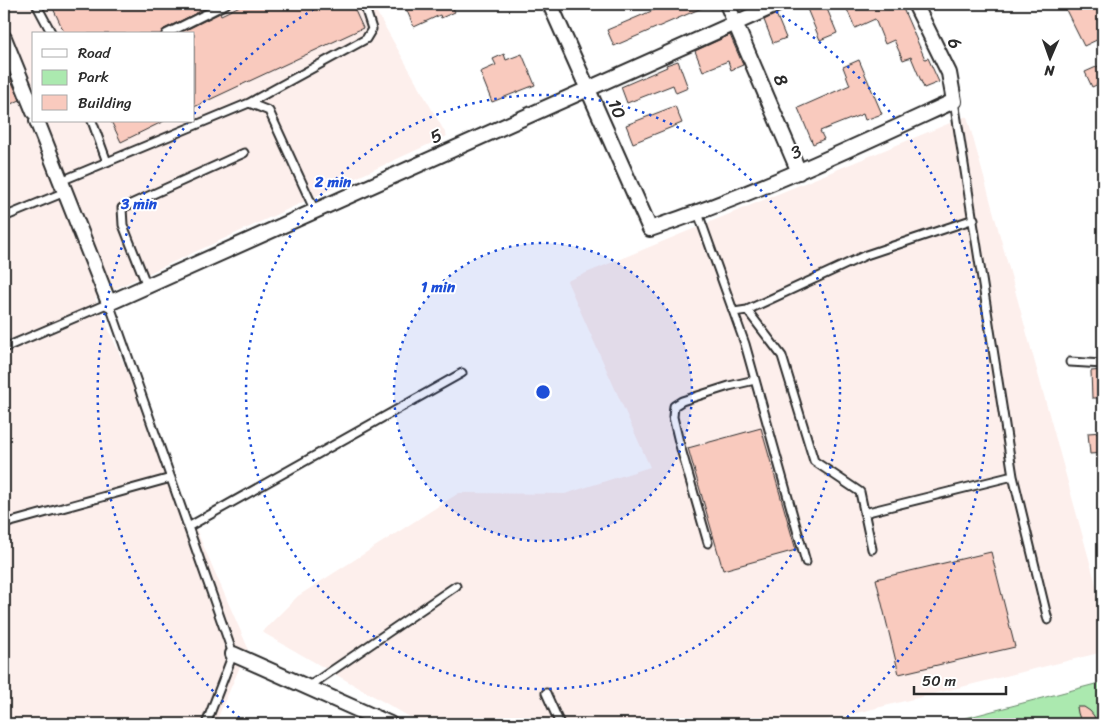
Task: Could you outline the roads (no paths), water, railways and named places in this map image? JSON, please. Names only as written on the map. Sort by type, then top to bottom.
[{"type":"street","name":"10","points":[[550,4],[650,229]]},
{"type":"street","name":"8","points":[[727,4],[799,172]]},
{"type":"street","name":"5","points":[[109,303],[778,4]]},
{"type":"street","name":"6","points":[[915,4],[949,73],[954,101]]},
{"type":"street","points":[[4,38],[32,104]]},
{"type":"street","name":"3","points":[[650,229],[698,213],[799,172],[954,101]]},
{"type":"street","points":[[37,122],[109,303]]},
{"type":"street","points":[[233,654],[390,724]]},
{"type":"lane","points":[[36,4],[51,32]]},
{"type":"lane","points":[[170,32],[226,4]]},
{"type":"lane","points":[[4,217],[106,162],[249,103],[366,39],[372,29],[364,4]]},
{"type":"lane","points":[[954,101],[1013,476],[1048,620]]},
{"type":"lane","points":[[249,103],[269,111],[314,211]]},
{"type":"lane","points":[[92,122],[106,162]]},
{"type":"lane","points":[[147,286],[123,225],[122,208],[244,153]]},
{"type":"lane","points":[[698,213],[745,344],[806,562]]},
{"type":"lane","points":[[734,312],[747,310],[866,255],[974,219]]},
{"type":"lane","points":[[4,348],[109,303],[233,654],[206,724]]},
{"type":"lane","points":[[747,310],[782,356],[814,461],[860,492],[872,549]]},
{"type":"lane","points":[[1070,362],[1103,364]]},
{"type":"lane","points":[[188,527],[462,373]]},
{"type":"lane","points":[[708,543],[672,417],[674,406],[682,401],[755,380]]},
{"type":"lane","points":[[864,513],[1013,476]]},
{"type":"lane","points":[[4,524],[170,478]]},
{"type":"lane","points":[[308,686],[456,586]]},
{"type":"lane","points":[[546,693],[560,724]]}]
